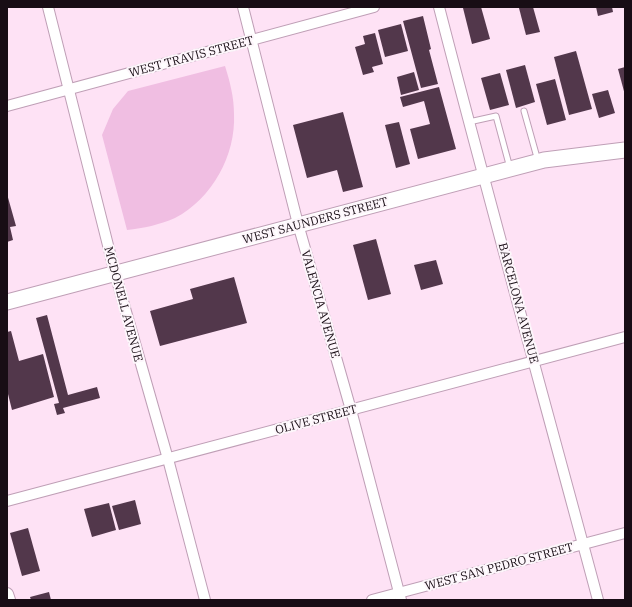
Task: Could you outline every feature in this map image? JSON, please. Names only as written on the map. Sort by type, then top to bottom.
[{"type":"main road","name":"WEST SAUNDERS STREET","points":[[7,302],[511,168],[573,156],[625,150]]},
{"type":"street","name":"MCDONELL AVENUE","points":[[48,7],[115,273],[168,458],[205,600]]},
{"type":"street","name":"VALENCIA AVENUE","points":[[243,7],[298,224],[351,410],[400,596]]},
{"type":"street","name":"WEST TRAVIS STREET","points":[[7,106],[374,7]]},
{"type":"street","name":"BARCELONA AVENUE","points":[[439,7],[598,600]]},
{"type":"street","name":"OLIVE STREET","points":[[7,501],[625,337]]},
{"type":"street","name":"WEST SAN PEDRO STREET","points":[[372,600],[400,596],[625,533]]},
{"type":"street","points":[[7,594],[9,600]]},
{"type":"lane","points":[[524,111],[538,162]]},
{"type":"lane","points":[[469,122],[496,116],[511,168]]},
{"type":"shaded area","points":[[225,66],[233,102],[234,129],[226,160],[219,174],[200,200],[175,218],[151,226],[127,230],[102,135],[113,109],[128,91]]},
{"type":"building","points":[[481,7],[490,39],[472,44],[463,8]]},
{"type":"building","points":[[533,7],[540,32],[526,35],[519,8]]},
{"type":"building","points":[[596,7],[612,7],[613,12],[598,16]]},
{"type":"building","points":[[423,16],[431,49],[429,50],[438,84],[421,88],[403,21]]},
{"type":"building","points":[[401,24],[408,51],[385,57],[378,30]]},
{"type":"building","points":[[375,33],[383,64],[372,67],[374,72],[363,75],[355,47],[365,44],[363,36]]},
{"type":"building","points":[[576,51],[592,109],[569,115],[554,57]]},
{"type":"building","points":[[525,65],[535,102],[516,108],[506,70]]},
{"type":"building","points":[[625,67],[625,95],[618,69]]},
{"type":"building","points":[[414,72],[419,90],[401,95],[397,77]]},
{"type":"building","points":[[500,73],[509,105],[490,110],[481,78]]},
{"type":"building","points":[[555,79],[566,120],[547,125],[536,84]]},
{"type":"building","points":[[439,87],[456,149],[418,159],[410,129],[430,124],[424,101],[403,107],[400,97]]},
{"type":"building","points":[[608,90],[615,113],[599,118],[592,94]]},
{"type":"building","points":[[343,112],[363,187],[343,192],[337,170],[307,178],[293,125]]},
{"type":"building","points":[[399,122],[410,164],[396,168],[385,125]]},
{"type":"building","points":[[7,194],[16,226],[10,227],[13,240],[7,242]]},
{"type":"building","points":[[376,239],[391,294],[368,300],[353,245]]},
{"type":"building","points":[[436,260],[443,284],[421,290],[414,265]]},
{"type":"building","points":[[234,277],[247,323],[160,346],[150,311],[193,299],[190,289]]},
{"type":"building","points":[[47,315],[68,395],[97,387],[100,398],[63,408],[65,413],[57,415],[54,404],[59,403],[36,318]]},
{"type":"building","points":[[11,331],[19,361],[43,354],[54,397],[12,410],[7,390],[7,332]]},
{"type":"building","points":[[135,500],[141,524],[119,530],[112,506]]},
{"type":"building","points":[[109,503],[116,530],[92,537],[84,509]]},
{"type":"building","points":[[28,528],[40,571],[22,576],[10,533]]},
{"type":"building","points":[[49,592],[51,600],[31,600],[30,597]]}]
